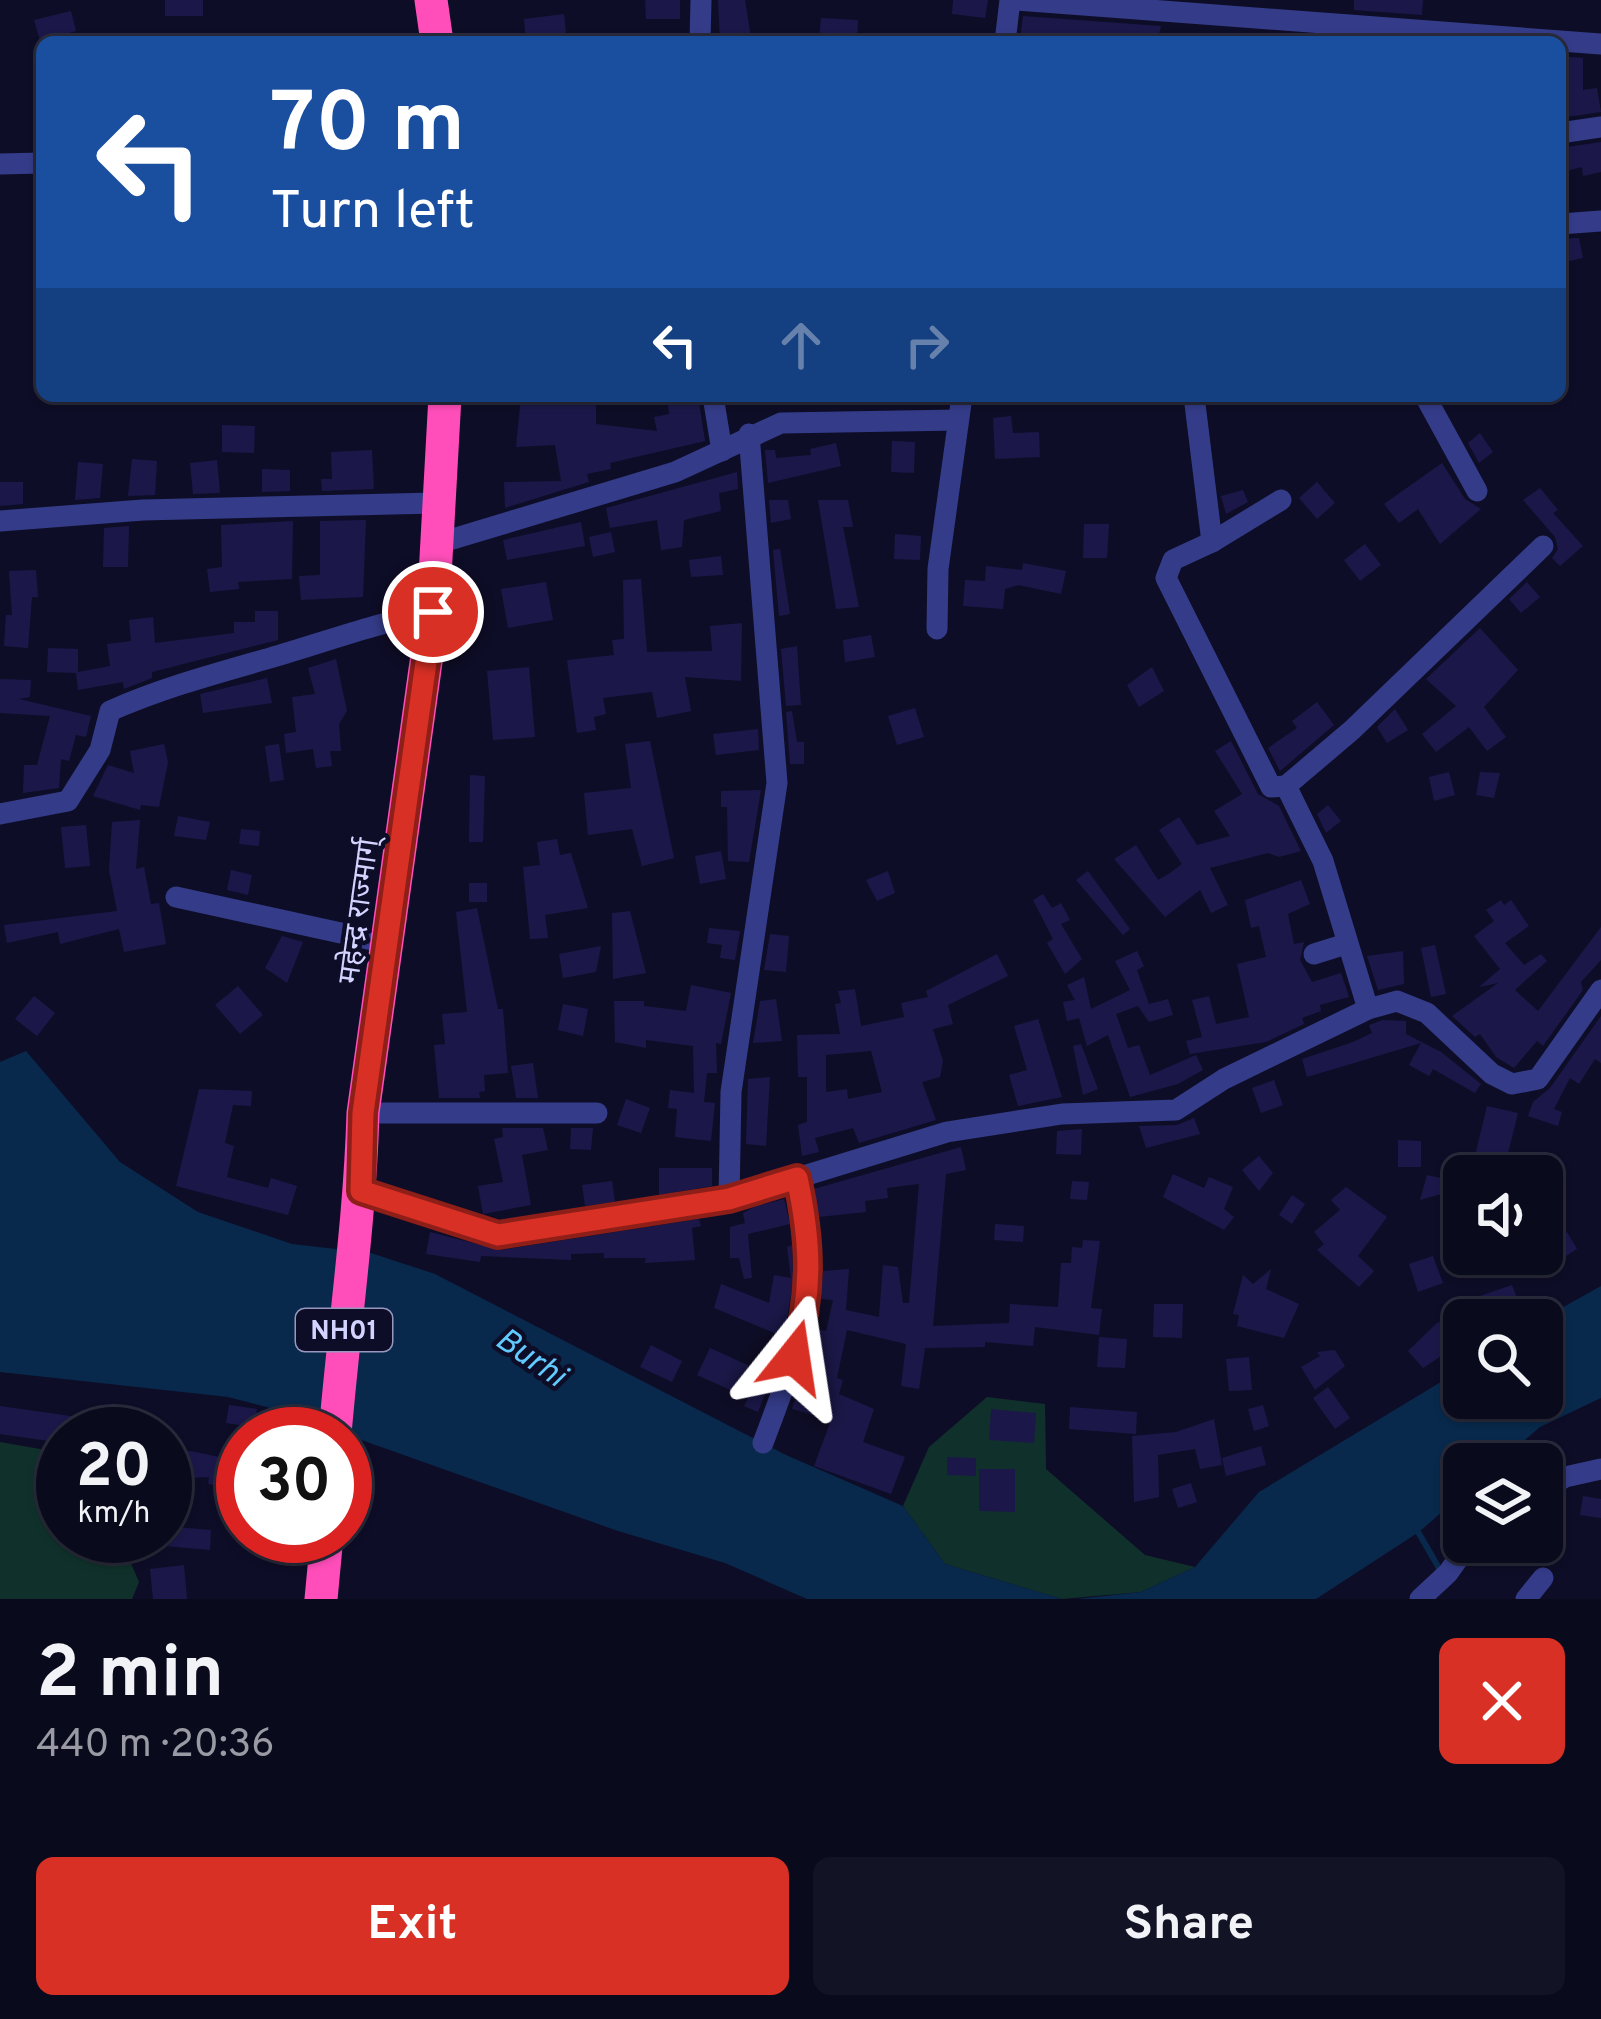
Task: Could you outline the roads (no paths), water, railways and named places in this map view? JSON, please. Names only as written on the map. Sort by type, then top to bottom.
[{"type":"highway","points":[[431,0],[436,36]]},
{"type":"highway","name":"महेन्द्र राज्मार्ग्","points":[[337,1407],[353,1226],[361,1191],[363,1113],[391,944],[433,612],[444,402]]},
{"type":"street","points":[[700,36],[701,0]]},
{"type":"street","points":[[1006,36],[1013,0],[1494,36]]},
{"type":"street","points":[[1566,41],[1601,44]]},
{"type":"street","points":[[1566,132],[1601,127]]},
{"type":"street","points":[[0,164],[36,163]]},
{"type":"street","points":[[1566,223],[1601,220]]},
{"type":"street","points":[[713,402],[722,451]]},
{"type":"street","points":[[937,629],[938,568],[961,402]]},
{"type":"street","points":[[1194,402],[1212,542]]},
{"type":"street","points":[[1429,402],[1477,491]]},
{"type":"street","points":[[436,544],[675,472],[781,423],[958,420]]},
{"type":"street","points":[[729,1199],[731,1092],[777,783],[749,434]]},
{"type":"street","points":[[1281,500],[1173,560],[1166,578],[1271,787],[1286,786],[1352,730],[1543,546]]},
{"type":"street","points":[[0,521],[143,510],[436,503]]},
{"type":"street","points":[[0,814],[68,801],[100,750],[110,711],[172,683],[357,627],[433,612]]},
{"type":"street","points":[[1286,786],[1323,861],[1368,1009]]},
{"type":"street","points":[[176,897],[391,944]]},
{"type":"street","points":[[1313,954],[1346,944]]},
{"type":"street","points":[[361,1191],[498,1235],[729,1199],[946,1132],[1062,1114],[1176,1110],[1224,1079],[1368,1009],[1397,1001],[1427,1013],[1492,1074],[1512,1084],[1538,1079],[1601,990]]},
{"type":"street","points":[[363,1113],[597,1113]]},
{"type":"street","points":[[763,1443],[808,1311],[811,1256],[797,1178]]},
{"type":"street","points":[[1563,1478],[1601,1469]]},
{"type":"street","points":[[1434,1588],[1454,1563]]},
{"type":"street","points":[[1526,1599],[1543,1578]]},
{"type":"water","name":"Burhi","points":[[26,1051],[120,1162],[198,1212],[292,1244],[371,1253],[435,1274],[786,1455],[903,1506],[945,1564],[1062,1599],[807,1599],[725,1563],[618,1531],[372,1444],[372,1407],[266,1407],[228,1397],[0,1372],[0,1062]]},
{"type":"water","points":[[1601,1286],[1601,1398],[1563,1416],[1563,1307]]},
{"type":"water","points":[[1443,1381],[1443,1419],[1557,1419],[1521,1443],[1443,1443],[1443,1511],[1316,1599],[1077,1599],[1141,1592],[1195,1567],[1259,1492]]},
{"type":"waterway","points":[[1417,1530],[1440,1570]]}]
